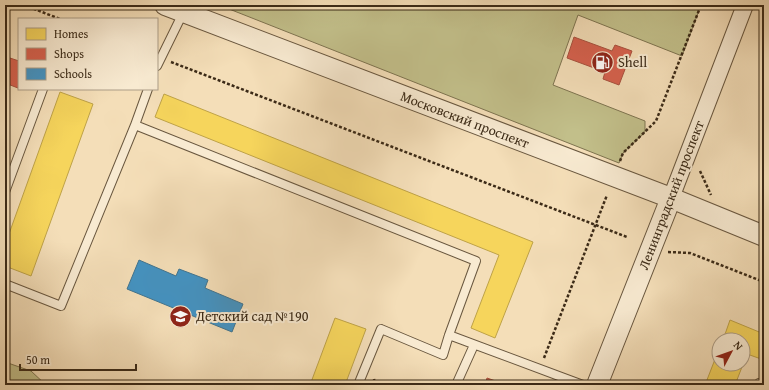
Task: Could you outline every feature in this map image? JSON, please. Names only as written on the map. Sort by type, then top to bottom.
[{"type":"street","name":"Московский проспект","points":[[165,5],[671,198],[764,236]]},
{"type":"street","name":"Ленинградский проспект","points":[[597,385],[745,5]]},
{"type":"lane","points":[[158,62],[184,12]]},
{"type":"lane","points":[[5,192],[43,90]]},
{"type":"lane","points":[[5,284],[60,306],[135,125],[148,90]]},
{"type":"lane","points":[[135,125],[476,261],[443,354],[381,329],[358,385]]},
{"type":"lane","points":[[449,335],[583,385]]},
{"type":"lane","points":[[456,385],[474,345]]},
{"type":"lane","points":[[759,385],[759,383],[764,385]]},
{"type":"path","points":[[24,5],[57,18]]},
{"type":"path","points":[[619,163],[623,153],[656,121],[701,5]]},
{"type":"path","points":[[158,62],[628,237]]},
{"type":"path","points":[[700,171],[712,197]]},
{"type":"path","points":[[540,369],[607,196]]},
{"type":"path","points":[[664,252],[690,253],[764,282]]},
{"type":"shaded area","points":[[219,5],[701,5],[682,56],[578,15],[553,85],[645,121],[645,132],[623,153],[619,163]]},
{"type":"shaded area","points":[[5,362],[31,371],[46,385],[5,385]]},
{"type":"building: Homes","points":[[60,92],[93,104],[31,276],[5,266],[5,245]]},
{"type":"building: Homes","points":[[164,94],[533,242],[495,338],[471,328],[499,255],[155,117]]},
{"type":"building: Homes","points":[[335,318],[366,329],[345,385],[310,385]]},
{"type":"building: Homes","points":[[730,320],[764,334],[764,360],[751,355],[751,332],[726,332]]},
{"type":"building: Homes","points":[[711,370],[711,372],[740,372],[735,385],[705,385]]},
{"type":"building: Shops","name":"Shell","points":[[574,37],[612,51],[615,45],[632,51],[619,85],[603,79],[605,72],[567,58]]},
{"type":"building: Shops","points":[[10,58],[18,61],[18,88],[5,83],[5,73]]},
{"type":"building: Shops","points":[[487,378],[507,385],[485,385]]},
{"type":"building: Schools","points":[[139,260],[176,276],[179,269],[208,280],[205,288],[243,304],[232,332],[127,289]]},
{"type":"place","name":"Shell","points":[[603,62]]},
{"type":"place","name":"Детский сад №190","points":[[180,316]]}]
